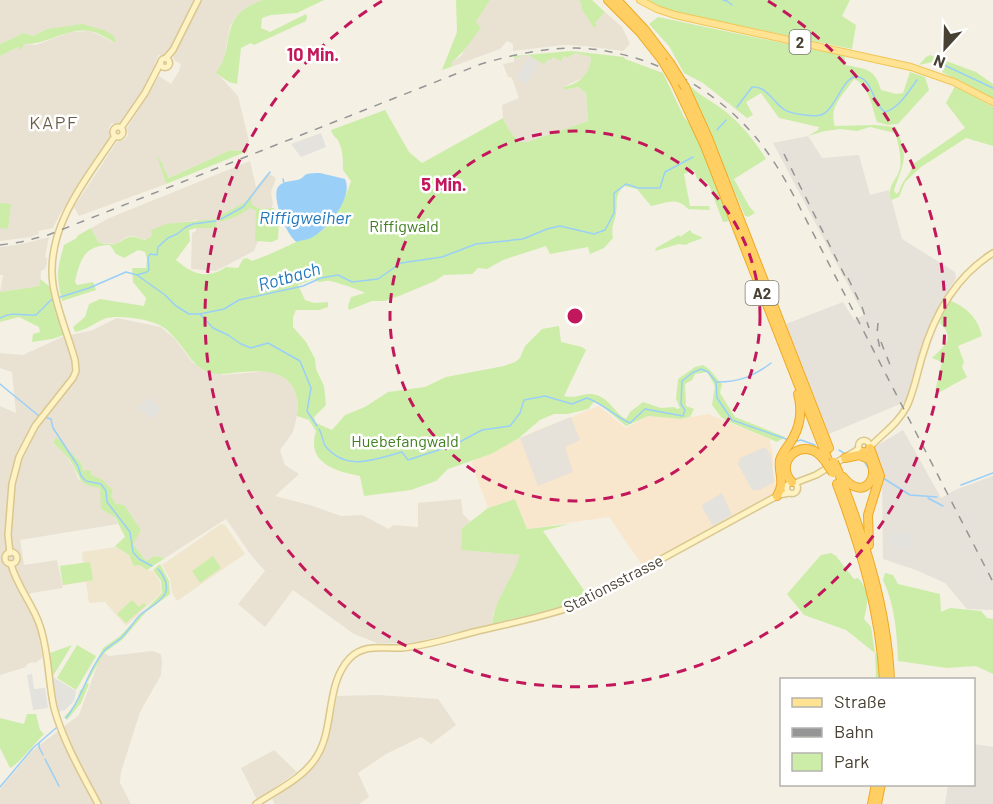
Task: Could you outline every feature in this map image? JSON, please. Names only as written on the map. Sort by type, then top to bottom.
[{"type":"highway","name":"A2","points":[[608,0],[666,62],[695,115]]},
{"type":"highway","name":"A2","points":[[617,0],[645,30],[684,87],[829,460]]},
{"type":"highway","name":"A2","points":[[718,172],[788,358],[866,551],[885,626],[890,678]]},
{"type":"highway","points":[[778,495],[782,484],[780,467],[782,456],[799,424],[801,408],[788,358]]},
{"type":"highway","points":[[791,487],[786,468],[789,458],[795,452],[804,448],[812,449],[829,460]]},
{"type":"highway","points":[[836,472],[851,486],[861,488],[867,486],[873,477],[866,448]]},
{"type":"highway","points":[[866,448],[880,473],[868,515],[866,551]]},
{"type":"highway","points":[[845,458],[860,455],[871,463]]},
{"type":"highway","points":[[780,467],[791,487]]},
{"type":"highway","name":"A2","points":[[872,571],[884,678]]},
{"type":"highway","points":[[872,804],[876,786]]},
{"type":"highway","points":[[877,804],[881,786]]},
{"type":"main road","points":[[10,553],[8,531],[14,474],[23,446],[75,374],[75,360],[53,281],[53,251],[59,228],[115,136],[122,135],[121,128],[168,59],[198,0]]},
{"type":"main road","name":"2","points":[[640,0],[675,15],[912,67],[954,82],[993,102]]},
{"type":"main road","name":"Stationsstrasse","points":[[256,804],[302,773],[317,757],[325,739],[332,702],[342,670],[352,656],[365,649],[416,646],[567,608],[592,597],[866,448],[894,426],[907,406],[928,337],[945,301],[964,276],[993,253]]},
{"type":"main road","points":[[10,553],[3,559],[11,564],[16,581],[37,618],[44,639],[52,699],[59,723],[98,804]]},
{"type":"main road","points":[[10,553],[15,554],[17,558],[11,564]]},
{"type":"shaded area","points":[[0,0],[196,0],[167,54],[159,55],[156,60],[155,70],[139,96],[120,123],[116,125],[112,123],[108,129],[111,137],[53,228],[38,231],[39,234],[31,237],[0,241],[0,56],[24,44],[36,45],[70,32],[91,31],[115,43],[104,30],[47,29],[33,36],[24,33],[0,44]]},
{"type":"shaded area","points":[[201,0],[263,0],[235,18],[230,26],[224,58],[217,73],[238,96],[249,141],[247,147],[239,151],[230,150],[169,178],[158,158],[166,184],[79,216],[74,207],[116,143],[124,140],[128,135],[127,128],[159,76],[171,84],[179,71],[181,64],[174,60],[173,54]]},
{"type":"shaded area","points":[[490,0],[579,0],[595,23],[605,12],[622,27],[630,44],[623,51],[563,45],[513,51],[513,44],[507,41],[500,49],[451,67],[452,62],[462,55],[465,47],[481,27],[476,22]]},
{"type":"shaded area","points":[[575,53],[591,57],[590,66],[585,77],[563,87],[564,90],[578,87],[586,93],[588,121],[527,142],[519,142],[503,118],[502,105],[519,98],[512,78],[508,77],[503,64],[514,62],[514,58],[528,55],[542,62],[553,56],[562,60],[564,56],[568,58]]},
{"type":"shaded area","points":[[528,57],[538,61],[528,84],[518,80],[518,75]]},
{"type":"shaded area","points":[[321,133],[326,147],[301,157],[291,144]]},
{"type":"shaded area","points":[[808,136],[822,158],[859,155],[870,195],[889,190],[902,239],[955,272],[956,278],[941,302],[925,336],[907,401],[829,434],[786,324],[843,302],[854,320],[864,315],[773,143]]},
{"type":"shaded area","points":[[250,161],[256,187],[268,173],[276,178],[271,192],[273,204],[254,251],[216,271],[191,269],[192,233],[196,231],[196,228],[217,228],[197,220],[182,222],[147,240],[132,236],[126,237],[117,244],[99,243],[91,228],[107,219]]},
{"type":"shaded area","points":[[49,237],[45,257],[47,263],[45,269],[41,271],[40,286],[0,292],[3,275],[0,275],[0,247]]},
{"type":"shaded area","points":[[117,318],[161,327],[175,339],[193,363],[223,375],[266,371],[279,374],[291,383],[298,398],[297,416],[293,432],[280,450],[285,465],[299,474],[275,496],[341,516],[362,515],[389,529],[393,525],[418,527],[418,503],[461,499],[463,514],[470,521],[462,529],[461,550],[521,555],[493,614],[492,624],[408,644],[377,643],[354,634],[293,590],[265,627],[238,604],[265,571],[226,519],[165,558],[154,556],[146,561],[133,544],[116,504],[110,496],[113,490],[85,472],[81,463],[56,438],[53,443],[65,454],[78,479],[100,488],[118,524],[20,540],[24,565],[57,560],[63,588],[32,593],[23,597],[38,628],[42,658],[35,663],[27,664],[26,667],[0,675],[0,406],[16,413],[12,372],[0,368],[0,353],[23,355],[62,337],[93,330]]},
{"type":"shaded area","points":[[148,397],[161,408],[152,419],[138,408]]},
{"type":"shaded area","points":[[599,406],[626,428],[648,416],[680,419],[708,414],[769,439],[773,453],[776,487],[771,497],[642,565],[609,517],[527,529],[515,499],[488,508],[471,462],[535,431]]},
{"type":"shaded area","points":[[571,417],[580,440],[565,447],[573,472],[538,486],[520,438]]},
{"type":"shaded area","points":[[903,430],[941,498],[955,490],[993,476],[993,610],[967,609],[945,583],[883,559],[882,465],[873,448]]},
{"type":"shaded area","points":[[765,447],[771,455],[774,482],[760,490],[752,490],[738,464],[740,458]]},
{"type":"shaded area","points":[[722,493],[732,515],[713,526],[702,507],[703,504]]},
{"type":"shaded area","points":[[221,524],[225,525],[245,554],[177,601],[172,592],[170,579],[162,565]]},
{"type":"shaded area","points":[[892,530],[912,536],[907,551],[891,546],[889,539]]},
{"type":"shaded area","points":[[116,547],[129,555],[133,562],[153,571],[160,582],[161,593],[126,626],[105,602],[89,603],[86,582],[63,585],[60,566],[83,563],[82,552]]},
{"type":"shaded area","points":[[152,651],[161,654],[161,675],[140,712],[121,772],[120,783],[131,804],[0,804],[0,789],[32,751],[79,715],[100,658],[104,653],[109,656]]},
{"type":"shaded area","points":[[32,674],[34,689],[45,688],[48,708],[33,710],[27,675]]},
{"type":"shaded area","points":[[53,677],[76,691],[74,701],[64,711],[58,710]]},
{"type":"shaded area","points":[[378,695],[438,699],[456,725],[431,744],[421,737],[386,754],[358,773],[369,797],[359,804],[275,804],[272,799],[310,770],[321,757],[327,745],[337,696]]},
{"type":"shaded area","points":[[975,744],[993,747],[993,804],[945,804],[948,786],[975,786]]},
{"type":"shaded area","points":[[274,750],[297,772],[257,800],[241,768]]},
{"type":"green space","points":[[263,0],[324,0],[297,13],[262,18],[261,28],[270,32],[306,14],[307,17],[306,21],[254,45],[251,43],[241,48],[237,84],[229,82],[216,73],[226,51],[233,23],[238,14]]},
{"type":"green space","points":[[456,0],[490,0],[476,22],[481,27],[452,62],[451,67],[442,70],[457,32]]},
{"type":"green space","points":[[579,0],[592,0],[605,12],[595,23],[597,26],[594,28],[581,8]]},
{"type":"green space","points":[[649,0],[850,0],[842,16],[856,25],[852,49],[666,10],[652,5]]},
{"type":"green space","points":[[658,17],[844,56],[846,65],[872,73],[881,90],[896,94],[903,93],[910,72],[925,77],[929,90],[898,124],[888,125],[877,122],[867,91],[854,79],[835,107],[833,119],[835,126],[896,127],[903,146],[904,160],[894,190],[896,194],[913,164],[965,128],[946,103],[955,86],[993,107],[993,146],[966,138],[921,167],[905,182],[899,197],[891,200],[891,186],[900,168],[895,133],[870,127],[857,131],[840,129],[825,131],[808,136],[819,127],[779,118],[761,93],[746,102],[753,115],[747,118],[703,83],[684,73],[669,46],[649,24]]},
{"type":"green space","points":[[82,24],[104,30],[114,36],[116,43],[90,31],[73,31],[41,42],[24,44],[21,50],[18,47],[0,56],[0,44],[24,33],[33,36],[47,29]]},
{"type":"green space","name":"Riffigwald","points":[[571,51],[624,57],[663,73],[684,117],[695,130],[729,221],[723,222],[709,185],[697,179],[694,170],[684,174],[690,206],[709,206],[710,210],[688,209],[675,202],[651,206],[637,189],[624,186],[618,196],[613,238],[604,248],[590,254],[588,247],[550,254],[546,246],[503,260],[487,269],[478,268],[472,274],[444,275],[399,296],[385,301],[372,301],[349,310],[351,297],[365,293],[332,281],[319,282],[314,279],[298,285],[305,300],[314,303],[328,302],[328,307],[319,310],[296,310],[293,317],[293,327],[306,342],[315,359],[316,369],[324,386],[326,405],[314,417],[316,423],[332,430],[345,415],[365,407],[388,392],[425,387],[446,377],[515,362],[520,358],[525,346],[542,329],[559,326],[561,342],[586,350],[564,396],[592,394],[598,396],[607,401],[626,419],[630,412],[643,402],[661,408],[674,407],[677,409],[680,408],[676,399],[678,379],[695,367],[703,365],[722,384],[720,393],[735,417],[785,437],[777,442],[721,417],[712,405],[715,386],[707,372],[695,374],[692,380],[685,384],[686,406],[694,409],[690,417],[680,419],[648,416],[626,426],[594,402],[588,409],[568,414],[554,414],[540,420],[519,438],[491,454],[448,469],[436,481],[411,490],[364,496],[360,476],[332,468],[319,458],[314,442],[316,431],[309,420],[297,416],[298,402],[294,389],[283,377],[259,371],[221,374],[209,372],[195,363],[165,329],[158,324],[142,320],[125,317],[104,319],[75,332],[73,327],[85,317],[89,304],[100,299],[144,306],[146,298],[133,282],[132,268],[146,268],[145,252],[138,250],[124,258],[116,254],[110,245],[89,251],[79,267],[75,282],[77,285],[93,282],[96,290],[62,301],[58,273],[64,245],[91,228],[99,243],[113,244],[127,237],[145,240],[152,236],[151,230],[166,224],[215,219],[217,228],[189,230],[190,241],[176,260],[200,274],[212,273],[226,267],[238,268],[243,259],[247,258],[252,261],[318,234],[336,214],[351,181],[343,170],[340,146],[331,130],[385,110],[409,152],[422,163],[503,118],[519,142],[527,142],[588,121],[586,93],[578,87],[564,90],[563,87],[583,77],[589,68],[591,57],[575,53],[568,58],[564,56],[561,61],[553,57],[544,64],[528,55],[514,58],[514,56]]},
{"type":"green space","points":[[930,55],[976,72],[993,84],[993,99],[942,72],[946,65],[937,61],[919,65]]},
{"type":"green space","points":[[688,83],[735,120],[766,159],[734,179],[755,213],[748,217],[745,216]]},
{"type":"green space","points":[[247,147],[248,151],[166,184],[157,156],[169,178],[230,150],[239,151]]},
{"type":"green space","points":[[251,195],[252,205],[261,209],[274,208],[279,222],[278,239],[272,242],[255,241],[256,211],[250,208],[238,216],[220,222],[219,216],[246,202]]},
{"type":"green space","points":[[0,203],[11,204],[8,229],[0,228]]},
{"type":"green space","points":[[690,230],[703,238],[686,245],[679,244],[655,251],[656,248]]},
{"type":"green space","points":[[40,279],[49,286],[64,335],[32,342],[33,334],[40,332],[39,327],[19,317],[0,322],[0,292],[40,286]]},
{"type":"green space","points":[[951,301],[971,315],[978,324],[982,336],[958,346],[964,362],[962,367],[967,377],[940,392],[935,391],[942,362],[932,358],[947,342],[947,334],[940,323],[943,312]]},
{"type":"green space","points":[[56,437],[81,463],[84,471],[91,471],[91,475],[101,479],[113,490],[111,496],[116,504],[124,505],[141,530],[133,544],[146,561],[154,556],[165,558],[147,570],[139,565],[134,566],[129,555],[115,546],[125,537],[115,517],[101,509],[100,488],[82,482],[69,459],[53,443]]},
{"type":"green space","points":[[515,499],[527,529],[569,524],[543,531],[588,596],[566,606],[492,624],[500,597],[520,555],[461,550],[462,528],[488,508]]},
{"type":"green space","points":[[831,553],[854,579],[858,578],[865,587],[867,603],[864,619],[871,627],[875,653],[846,630],[804,615],[787,594],[821,555]]},
{"type":"green space","points":[[213,556],[221,568],[200,583],[192,571]]},
{"type":"green space","points":[[90,562],[93,580],[63,585],[60,566]]},
{"type":"green space","points":[[160,564],[169,581],[170,594],[146,612],[123,639],[104,653],[87,683],[89,684],[81,703],[67,720],[64,717],[77,703],[80,690],[103,648],[120,636],[162,593],[161,581],[153,570]]},
{"type":"green space","points":[[885,573],[893,575],[898,584],[940,594],[941,612],[950,608],[981,611],[987,618],[993,619],[993,674],[976,666],[947,668],[898,661],[893,609],[883,580]]},
{"type":"green space","points":[[132,600],[139,607],[144,603],[146,605],[126,623],[117,614]]},
{"type":"green space","points":[[72,645],[53,676],[52,676],[50,653]]},
{"type":"green space","points":[[77,645],[96,656],[76,690],[57,678]]},
{"type":"green space","points":[[875,653],[878,654],[879,678],[876,678]]},
{"type":"green space","points":[[27,714],[36,714],[40,730],[44,734],[10,768],[0,748],[0,718],[24,724]]},
{"type":"water","name":"Riffigweiher","points":[[320,173],[345,179],[346,195],[331,221],[324,228],[311,238],[297,242],[289,233],[281,216],[276,192],[278,187],[285,182],[301,179],[307,174]]},
{"type":"waterway","points":[[723,0],[732,5]]},
{"type":"waterway","name":"Rotbach","points":[[937,64],[944,65],[993,88]]},
{"type":"waterway","name":"Rotbach","points":[[737,107],[752,87],[758,87],[788,111],[797,114],[821,115],[831,107],[848,81],[858,77],[867,83],[881,109],[885,112],[899,103],[917,80]]},
{"type":"waterway","name":"Rotbach","points":[[717,130],[726,120]]},
{"type":"waterway","name":"Rotbach","points":[[0,318],[13,314],[36,315],[51,300],[89,288],[126,272],[137,275],[189,314],[200,314],[224,309],[239,300],[303,286],[321,278],[338,275],[352,282],[378,279],[401,263],[442,257],[476,244],[523,239],[560,226],[594,234],[605,230],[614,213],[614,193],[626,184],[638,188],[660,188],[665,172],[693,157]]},
{"type":"waterway","points":[[221,219],[243,207],[270,172]]},
{"type":"waterway","points":[[283,179],[284,183]]},
{"type":"waterway","points":[[137,275],[149,270],[150,254],[157,255],[158,247],[168,238],[193,224],[216,221]]},
{"type":"waterway","points":[[200,314],[213,328],[241,344],[251,348],[268,343],[300,361],[311,388],[307,411],[317,426]]},
{"type":"waterway","points":[[717,382],[746,377],[771,363]]},
{"type":"waterway","points":[[319,429],[326,447],[334,455],[343,459],[362,462],[402,452],[408,460],[454,445],[482,430],[510,426],[520,413],[524,400],[545,396],[572,404],[587,398],[630,423],[645,409],[683,416],[685,410],[681,404],[682,381],[701,369],[708,372],[716,382],[717,398],[732,420],[789,440]]},
{"type":"waterway","points":[[0,384],[39,416]]},
{"type":"waterway","points":[[44,417],[51,419],[53,428],[78,466],[81,476],[86,481],[101,484],[106,491],[107,502],[130,532],[133,552],[139,559],[152,566]]},
{"type":"waterway","points":[[797,441],[801,440],[815,445]]},
{"type":"waterway","points":[[839,450],[844,453]]},
{"type":"waterway","points":[[864,461],[869,469]]},
{"type":"waterway","points":[[961,485],[993,473]]},
{"type":"waterway","points":[[883,478],[910,495],[937,497]]},
{"type":"waterway","points":[[928,498],[943,506]]},
{"type":"waterway","points":[[66,718],[105,650],[121,638],[140,615],[165,594],[165,581],[158,569]]},
{"type":"waterway","points":[[0,787],[33,748],[56,728]]},
{"type":"waterway","points":[[39,743],[43,755]]},
{"type":"waterway","points":[[45,759],[59,786]]},
{"type":"railway","points":[[0,245],[48,235],[481,64],[516,55],[564,48],[603,50],[629,56],[680,76],[725,106],[745,125],[776,165],[993,582]]},
{"type":"railway","points":[[784,154],[847,280]]},
{"type":"railway","points":[[848,278],[869,328]]},
{"type":"railway","points":[[878,323],[877,334],[880,349]]},
{"type":"railway","points":[[881,342],[892,370]]},
{"type":"district","name":"KAPF","points":[[54,122]]},
{"type":"park label","name":"Huebefangwald","points":[[405,440]]}]
